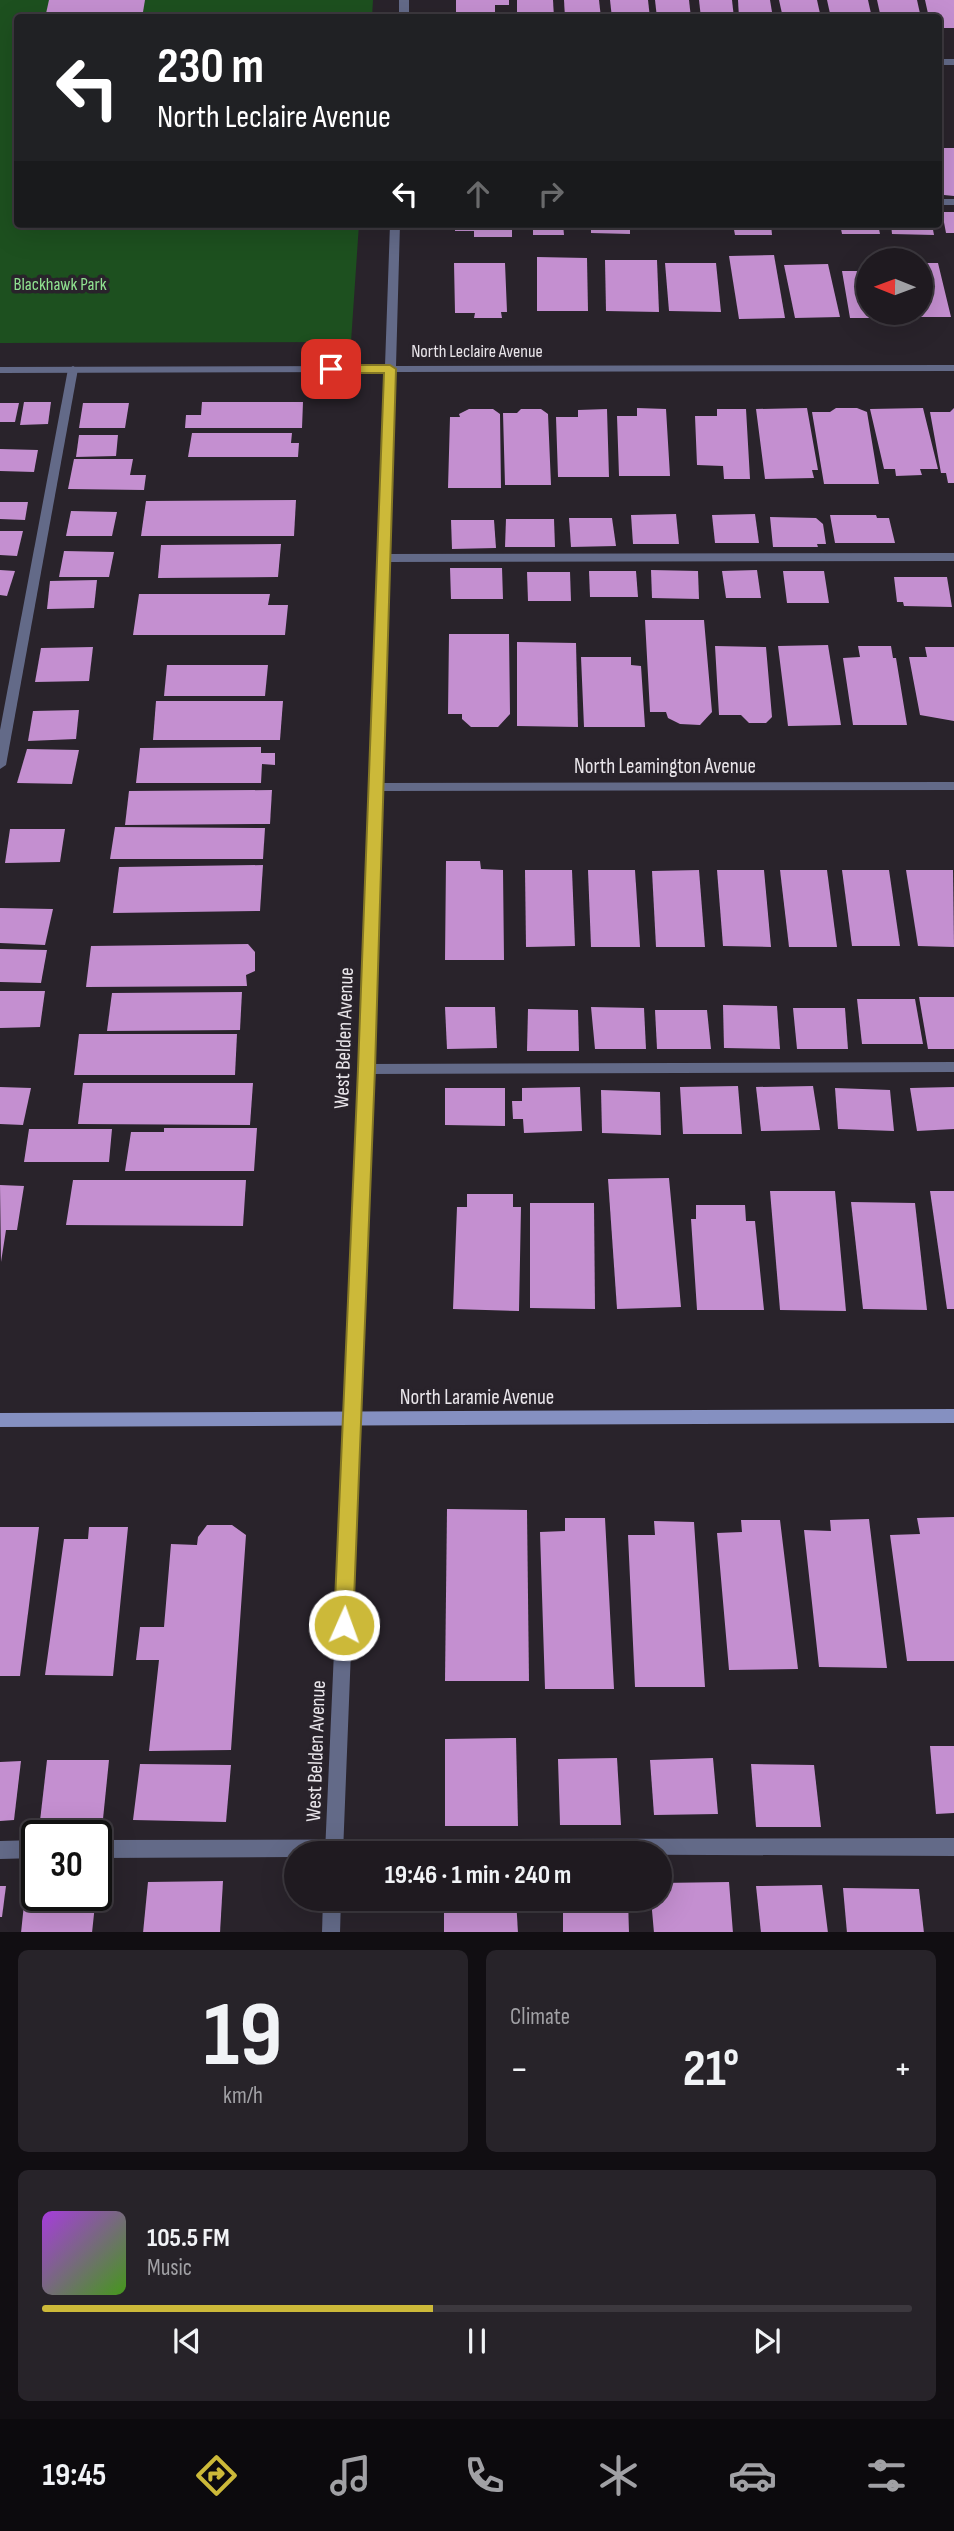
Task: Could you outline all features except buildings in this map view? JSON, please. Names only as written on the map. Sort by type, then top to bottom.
[{"type":"street","name":"West Belden Avenue","points":[[334,1841],[367,1069],[395,228]]},
{"type":"street","name":"North Leclaire Avenue","points":[[0,370],[954,368]]},
{"type":"street","points":[[0,765],[73,369]]},
{"type":"street","points":[[383,558],[954,557]]},
{"type":"street","name":"North Leamington Avenue","points":[[376,787],[954,786]]},
{"type":"street","points":[[367,1069],[954,1067]]},
{"type":"street","name":"North Laramie Avenue","points":[[0,1420],[954,1416]]},
{"type":"street","points":[[672,1848],[954,1847]]},
{"type":"street","points":[[0,1850],[21,1849]]},
{"type":"street","points":[[112,1849],[284,1850]]},
{"type":"street","points":[[331,1932],[332,1911]]},
{"type":"green space","name":"Blackhawk Park","points":[[0,0],[373,0],[372,14],[14,14],[14,228],[359,228],[351,342],[0,343]]},
{"type":"route","points":[[331,369],[390,369],[367,1069],[344,1625]]}]
